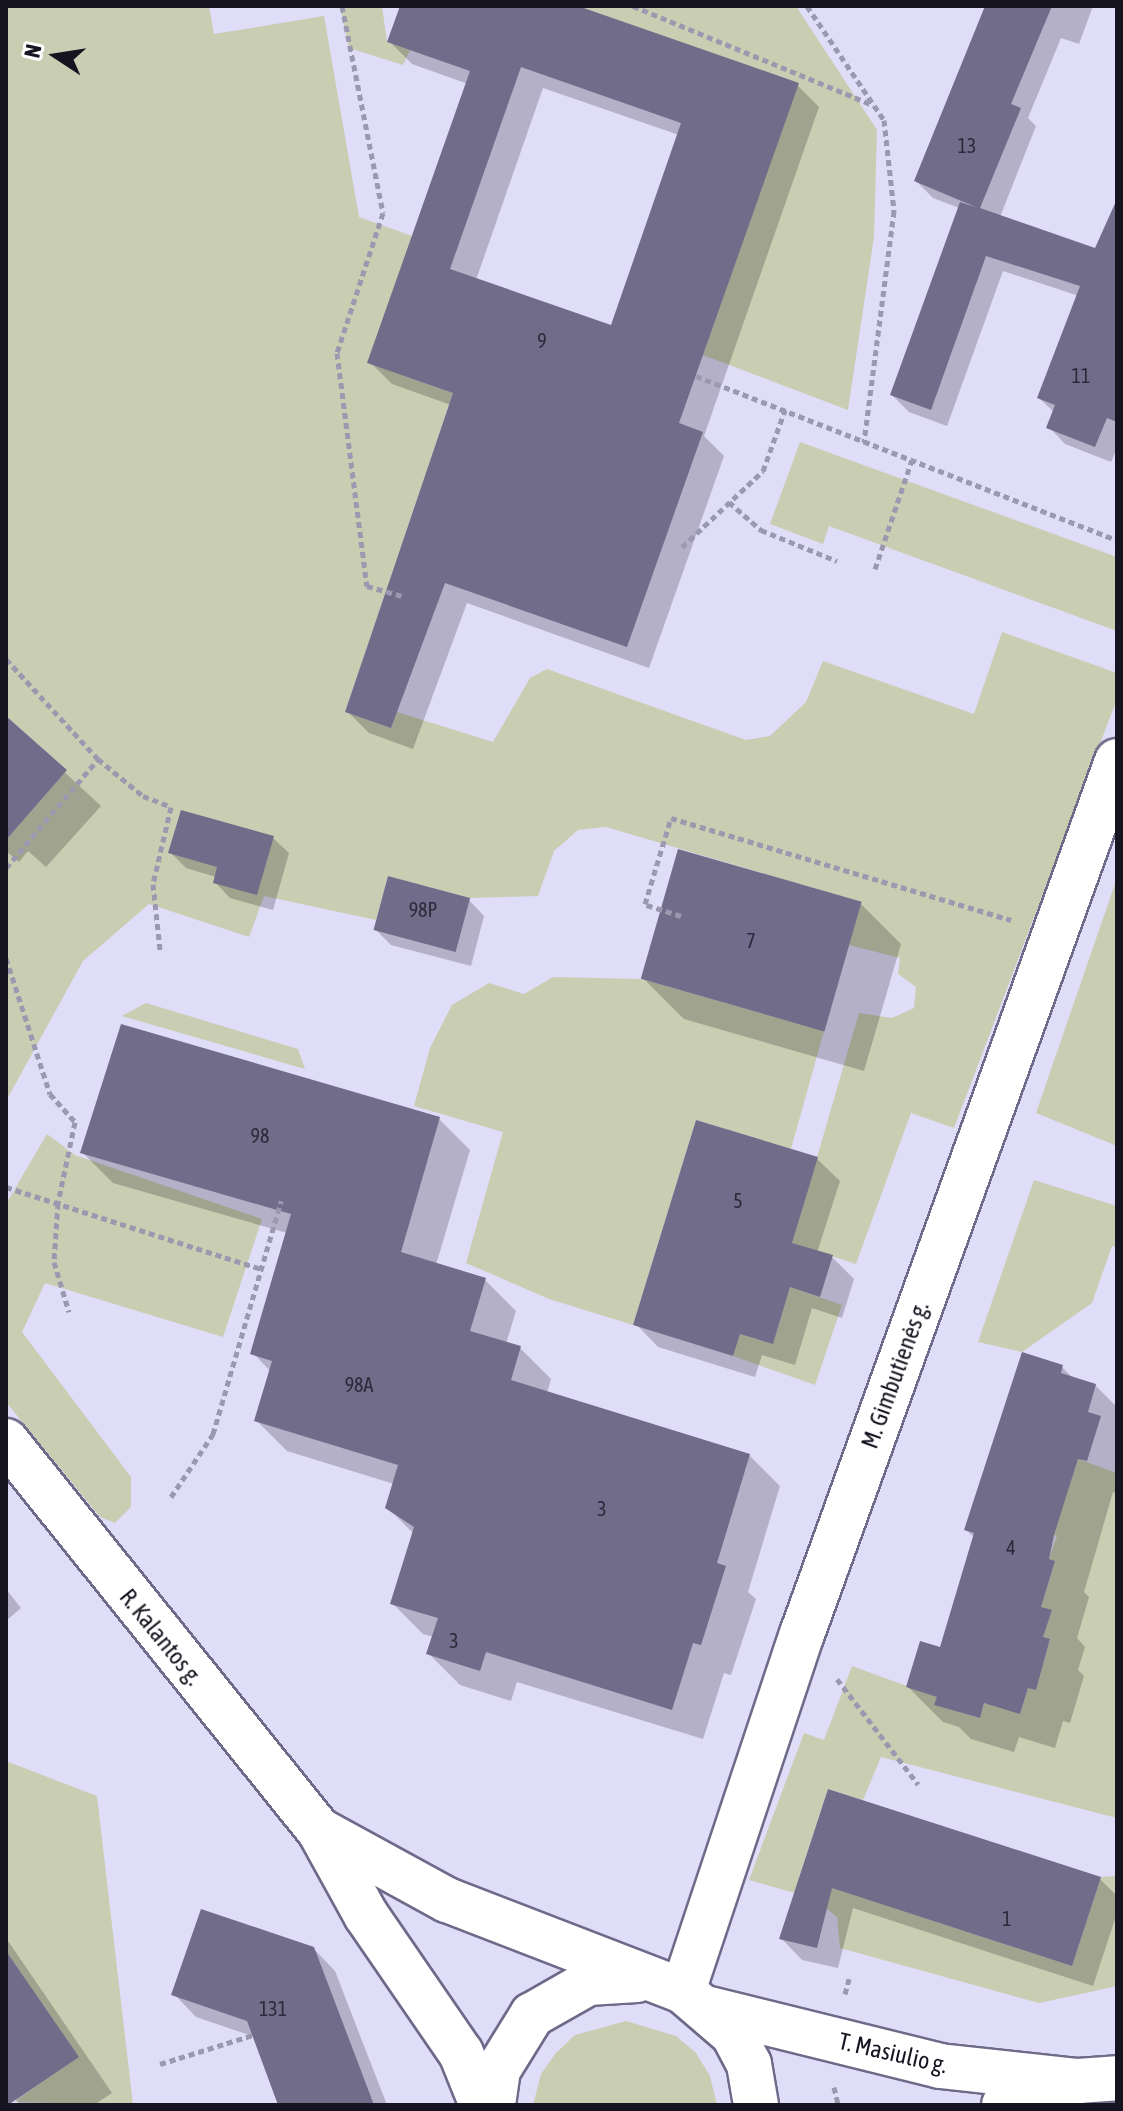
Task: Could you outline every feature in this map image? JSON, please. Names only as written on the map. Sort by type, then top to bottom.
[{"type":"main road","name":"M. Gimbutienės g.","points":[[681,1994],[802,1634],[1117,761]]},
{"type":"main road","name":"R. Kalantos g.","points":[[6,1441],[319,1830],[366,1915],[461,2053],[482,2105]]},
{"type":"main road","name":"R. Kalantos g.","points":[[319,1830],[447,1900],[681,1994],[733,2034],[749,2064],[756,2105]]},
{"type":"main road","points":[[493,2105],[498,2070],[532,2015],[558,1996],[588,1983],[681,1994]]},
{"type":"main road","name":"T. Masiulio g.","points":[[681,1994],[940,2066],[1098,2080]]},
{"type":"main road","name":"T. Masiulio g.","points":[[1004,2105],[1098,2080]]},
{"type":"path","points":[[342,6],[383,213],[337,353],[367,586],[402,596]]},
{"type":"path","points":[[633,6],[874,105]]},
{"type":"path","points":[[807,6],[884,120],[894,211],[864,442]]},
{"type":"path","points":[[696,376],[1117,540]]},
{"type":"path","points":[[682,547],[763,471],[785,410]]},
{"type":"path","points":[[875,569],[912,460]]},
{"type":"path","points":[[729,502],[761,530],[837,561]]},
{"type":"path","points":[[6,659],[98,759],[143,796],[171,807],[153,884],[160,950]]},
{"type":"path","points":[[6,868],[98,759]]},
{"type":"path","points":[[681,916],[645,904],[671,818],[1055,933]]},
{"type":"path","points":[[6,958],[50,1094],[75,1122],[58,1203],[54,1262],[69,1312]]},
{"type":"path","points":[[6,1187],[261,1269]]},
{"type":"path","points":[[171,1497],[213,1434],[281,1201]]},
{"type":"path","points":[[802,1634],[918,1784]]},
{"type":"path","points":[[160,2064],[253,2035]]},
{"type":"green space","points":[[6,6],[209,6],[214,34],[324,16],[359,217],[412,236],[368,363],[453,393],[345,712],[391,728],[397,712],[493,742],[530,678],[547,669],[746,740],[770,736],[806,702],[823,661],[974,714],[1002,632],[1117,673],[1117,699],[954,1128],[911,1113],[856,1264],[792,1243],[859,1013],[892,1018],[914,1008],[916,987],[898,974],[900,958],[849,945],[861,902],[606,827],[578,830],[554,851],[538,896],[470,898],[388,876],[376,920],[264,896],[249,937],[149,904],[83,961],[6,1101],[6,840],[67,770],[6,716]]},
{"type":"green space","points":[[340,6],[382,6],[387,42],[410,50],[403,65],[349,48]]},
{"type":"green space","points":[[796,6],[877,130],[874,237],[848,410],[703,355],[798,83],[580,7]]},
{"type":"green space","points":[[800,442],[1117,557],[1117,631],[829,526],[823,544],[770,524]]},
{"type":"green space","points":[[1117,878],[1117,1146],[1036,1113]]},
{"type":"green space","points":[[553,977],[641,979],[824,1031],[791,1149],[696,1120],[633,1325],[549,1299],[466,1263],[503,1132],[414,1106],[430,1048],[452,1005],[489,983],[524,994]]},
{"type":"green space","points":[[146,1003],[298,1049],[305,1069],[122,1016]]},
{"type":"green space","points":[[47,1134],[75,1155],[262,1219],[223,1337],[45,1283],[22,1332],[131,1477],[131,1507],[115,1523],[100,1517],[6,1402],[6,1204]]},
{"type":"green space","points":[[1034,1180],[1117,1206],[1117,1247],[1112,1246],[1092,1303],[1022,1352],[978,1342]]},
{"type":"green space","points":[[790,1287],[842,1305],[815,1385],[733,1356],[740,1334],[773,1344]]},
{"type":"green space","points":[[1078,1459],[1117,1473],[1117,1818],[881,1757],[863,1800],[828,1789],[799,1877],[1072,1966],[1101,1877],[1117,1876],[1117,1986],[1039,2003],[840,1948],[837,1917],[813,1898],[749,1880],[804,1733],[824,1740],[852,1666],[937,1697],[935,1705],[979,1718],[985,1703],[1020,1714],[1028,1688],[1036,1689],[1050,1640],[1043,1637],[1051,1611],[1041,1607],[1055,1561],[1049,1559],[1057,1536],[1052,1534]]},
{"type":"green space","points":[[6,1761],[97,1796],[133,2105],[14,2102],[78,2057],[6,1951]]},
{"type":"green space","points":[[626,2021],[676,2036],[696,2053],[710,2076],[717,2105],[533,2105],[541,2074],[556,2053],[575,2035]]},
{"type":"building","points":[[400,6],[578,6],[799,83],[679,423],[703,432],[627,647],[445,583],[391,728],[345,712],[453,393],[367,363],[470,71],[387,42]],"holes":[[[521,67],[681,123],[611,325],[450,269]]]},
{"type":"building","points":[[985,6],[1052,6],[1011,104],[1021,108],[980,208],[1095,248],[1117,199],[1117,422],[1107,418],[1095,447],[1046,428],[1055,405],[1037,398],[1080,286],[986,256],[931,410],[890,395],[960,202],[978,208],[914,181]]},
{"type":"building","points":[[6,716],[67,770],[6,840]]},
{"type":"building","points":[[181,810],[274,836],[257,895],[213,883],[217,867],[168,853]]},
{"type":"building","points":[[678,849],[862,902],[824,1031],[641,979]]},
{"type":"building","points":[[388,876],[470,898],[456,952],[374,930]]},
{"type":"building","points":[[121,1024],[440,1117],[401,1252],[486,1278],[470,1331],[521,1346],[511,1380],[750,1454],[717,1563],[726,1566],[701,1645],[693,1643],[672,1710],[486,1652],[480,1671],[426,1654],[438,1618],[390,1604],[414,1527],[385,1508],[398,1465],[254,1421],[272,1361],[250,1354],[291,1214],[80,1153]]},
{"type":"building","points":[[696,1120],[818,1157],[792,1243],[833,1255],[820,1297],[790,1287],[773,1344],[740,1334],[733,1356],[633,1325]]},
{"type":"building","points":[[1022,1352],[1063,1365],[1061,1373],[1096,1384],[1088,1412],[1101,1416],[1087,1461],[1078,1459],[1054,1535],[1049,1559],[1055,1561],[1041,1607],[1052,1610],[1043,1637],[1050,1639],[1036,1690],[1028,1688],[1020,1714],[984,1703],[980,1718],[934,1705],[937,1697],[906,1687],[920,1641],[940,1647],[974,1533],[964,1530]]},
{"type":"building","points":[[828,1789],[1101,1877],[1072,1966],[832,1888],[817,1948],[779,1939]]},
{"type":"building","points":[[201,1909],[314,1947],[374,2105],[278,2105],[247,2021],[171,1995]]},
{"type":"building","points":[[6,1951],[79,2057],[8,2105],[6,2105]]}]
